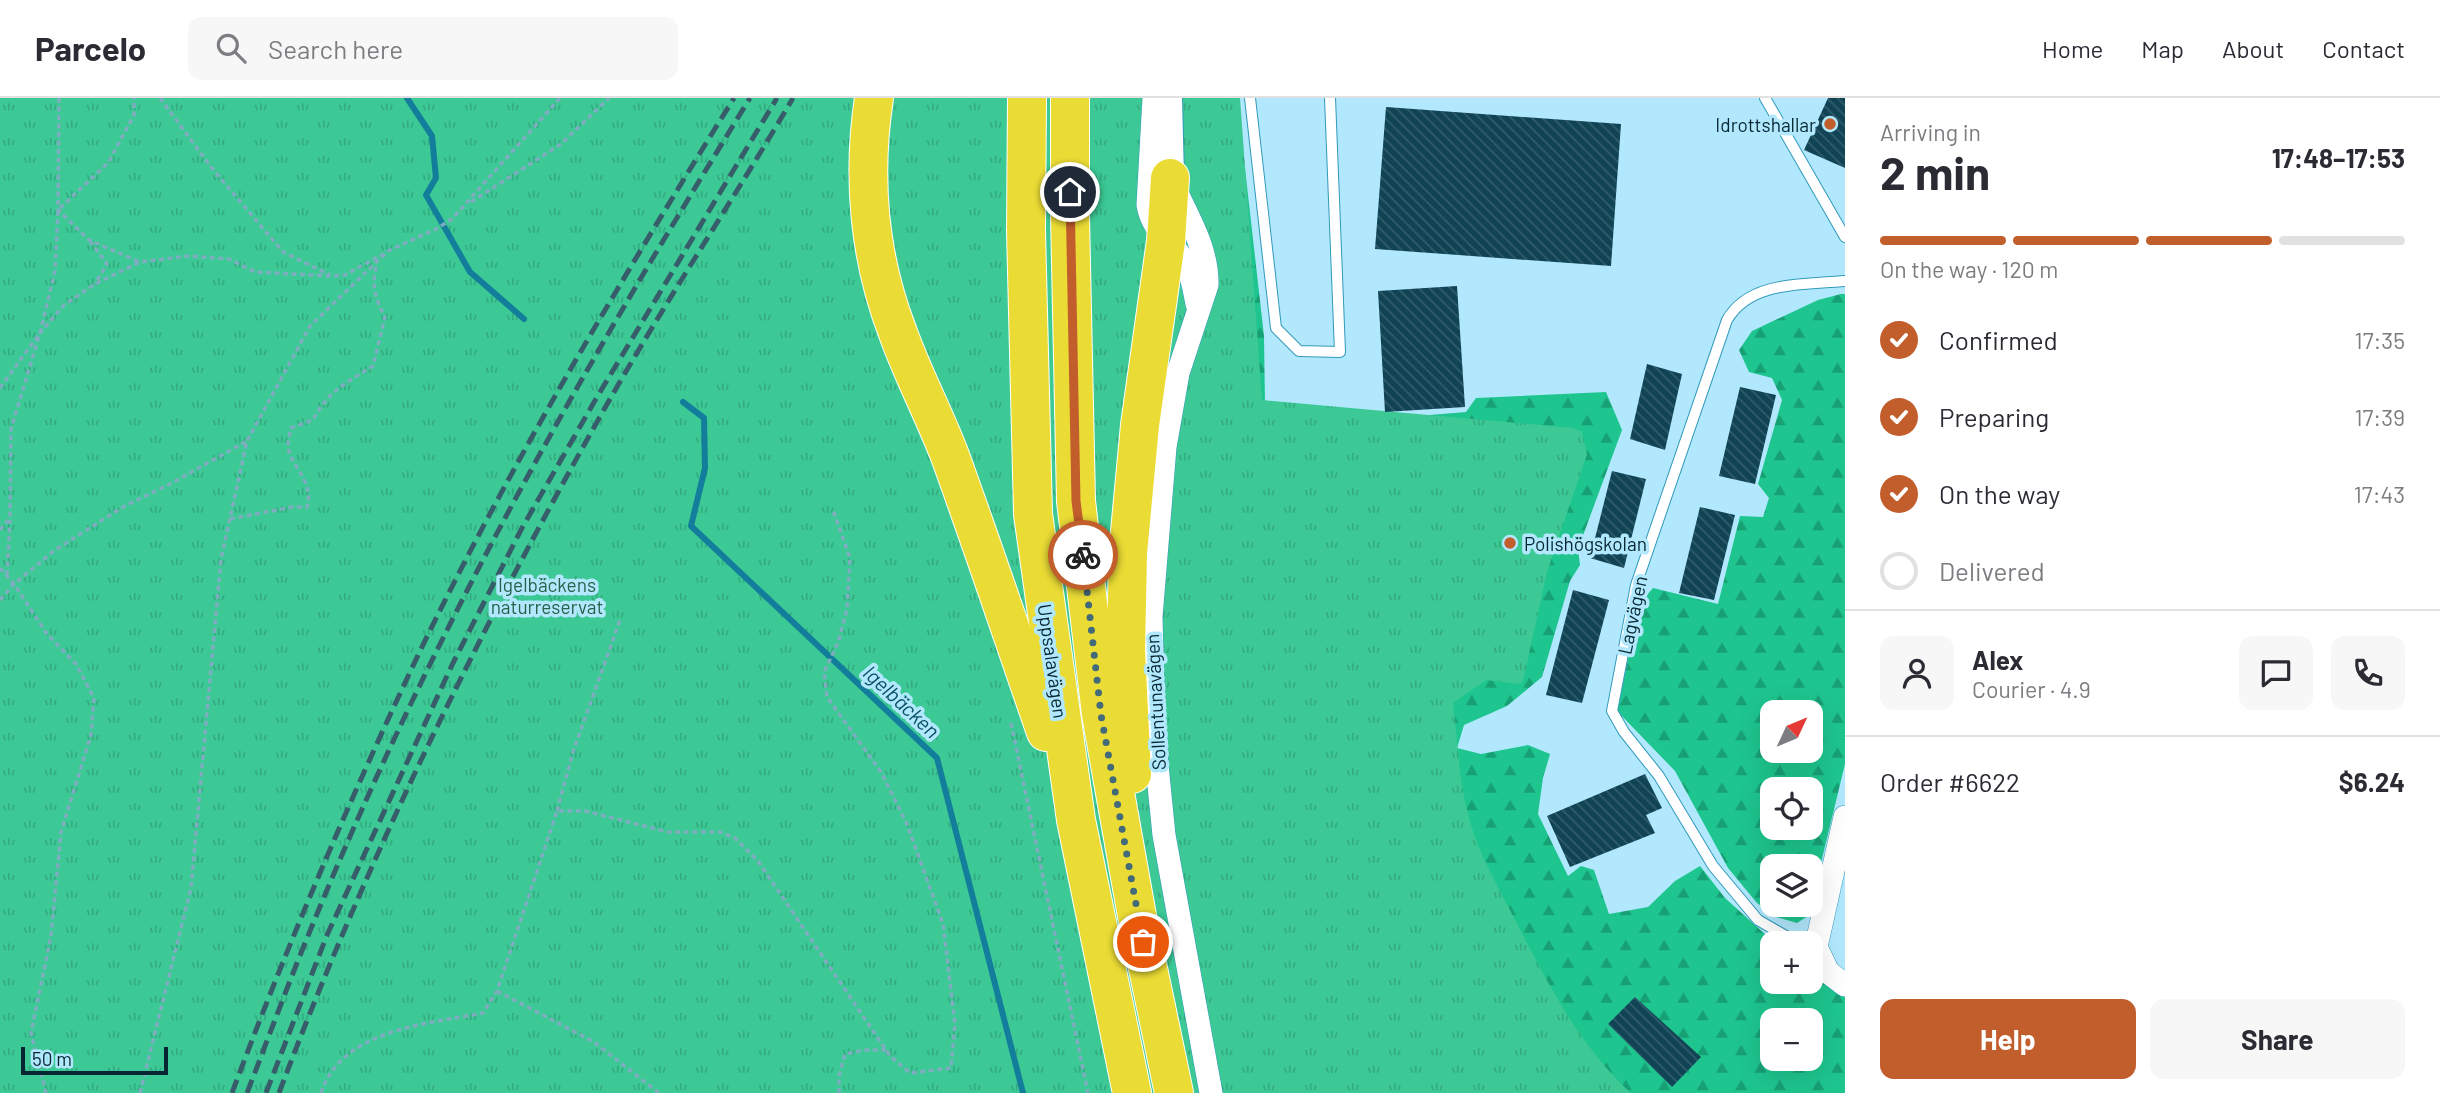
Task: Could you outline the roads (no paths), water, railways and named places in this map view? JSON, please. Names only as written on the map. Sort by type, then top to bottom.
[{"type":"highway","points":[[874,98],[867,164],[869,208],[886,296],[897,332],[945,443],[972,517],[1076,820]]},
{"type":"highway","name":"Uppsalavägen","points":[[1027,98],[1026,231],[1033,514],[1076,820],[1132,1093]]},
{"type":"highway","name":"Uppsalavägen","points":[[1070,98],[1076,501],[1101,715],[1137,916],[1174,1093]]},
{"type":"highway","points":[[1137,916],[1126,650],[1128,553],[1137,451],[1166,241],[1170,177]]},
{"type":"street","name":"Sollentunavägen","points":[[1154,98],[1148,205],[1150,217],[1191,275],[1198,312]]},
{"type":"street","name":"Sollentunavägen","points":[[1168,98],[1170,177],[1205,254],[1207,285],[1178,373],[1165,447],[1151,617],[1154,736],[1164,835],[1211,1093]]},
{"type":"street","points":[[1819,931],[1845,817]]},
{"type":"street","points":[[1823,964],[1845,985]]},
{"type":"lane","points":[[1250,98],[1276,328],[1299,351],[1340,352],[1330,98]]},
{"type":"lane","points":[[1765,98],[1845,237]]},
{"type":"lane","name":"Lagvägen","points":[[1777,931],[1758,920],[1713,866],[1659,776],[1624,732],[1612,711],[1636,585],[1727,320],[1732,312],[1752,296],[1771,288],[1845,281]]},
{"type":"waterway","name":"Igelbäcken","points":[[407,98],[432,136],[436,178],[426,195],[470,272],[524,319]]},
{"type":"waterway","name":"Igelbäcken","points":[[683,402],[704,418],[705,468],[691,526],[937,758],[1023,1093]]},
{"type":"railway","points":[[232,1093],[275,981],[346,814],[456,578],[570,369],[734,98]]},
{"type":"railway","points":[[247,1093],[354,826],[452,621],[533,466],[593,360],[750,98]]},
{"type":"railway","points":[[266,1093],[327,935],[453,663],[522,528],[597,397],[777,98]]},
{"type":"railway","points":[[279,1093],[350,917],[471,658],[628,367],[793,98]]},
{"type":"place","name":"Idrottshallar","points":[[1830,124]]},
{"type":"place","name":"Polishögskolan","points":[[1510,543]]},
{"type":"park label","name":"Igelbäckens naturreservat","points":[[547,595]]}]
